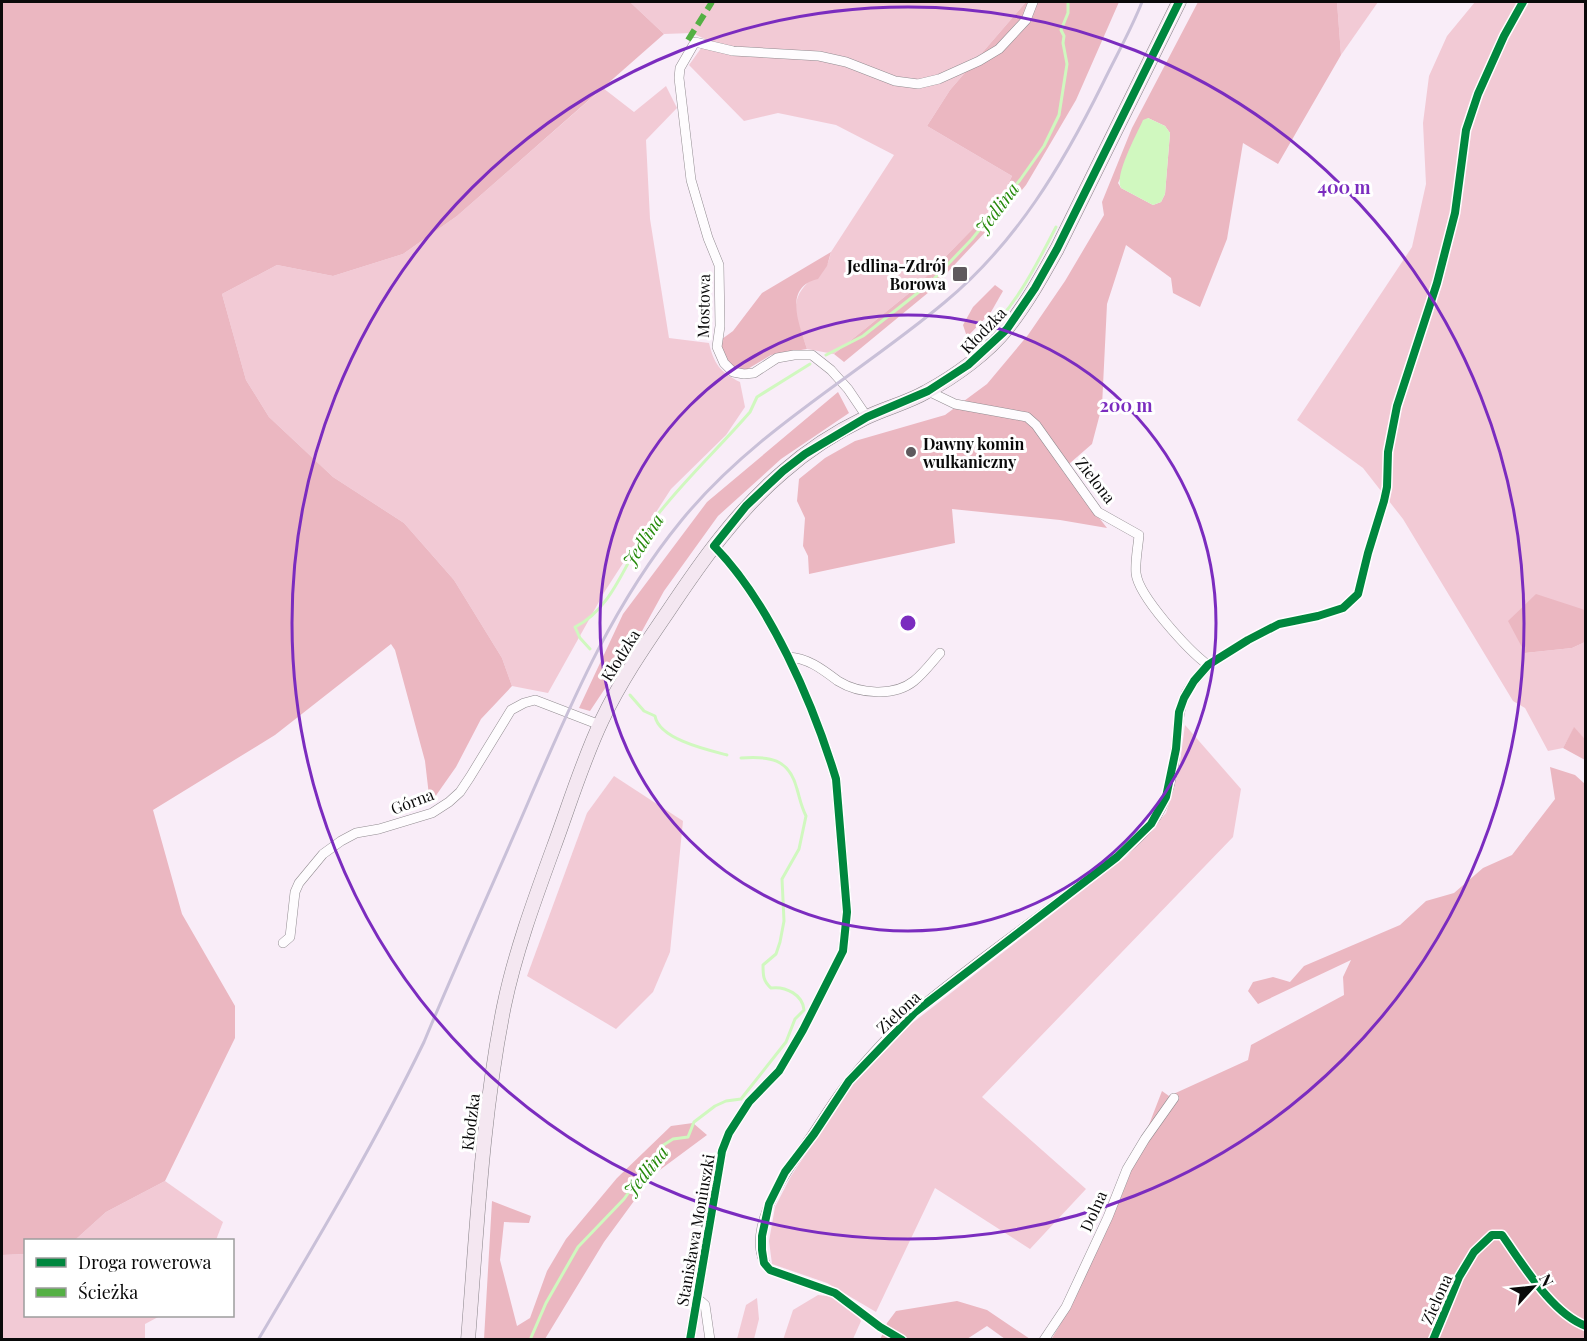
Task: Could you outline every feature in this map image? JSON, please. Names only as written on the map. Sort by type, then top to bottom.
[{"type":"main road","name":"Kłodzka","points":[[468,1340],[482,1166],[494,1064],[505,1004],[519,947],[536,897],[600,725],[631,666],[714,546],[746,506],[783,471],[826,440],[867,417],[928,391],[968,365],[1007,329],[1035,288],[1057,249],[1179,2]]},
{"type":"street","name":"Mostowa","points":[[867,417],[848,389],[831,370],[812,355],[777,358],[754,373],[744,374],[733,372],[724,363],[717,347],[720,326],[719,265],[708,238],[691,180],[679,78],[680,68],[695,42],[733,51],[819,56],[846,62],[895,81],[918,84],[939,78],[999,49],[1026,20],[1033,2]]},
{"type":"street","name":"Zielona","points":[[902,1340],[879,1331],[836,1293],[770,1270],[764,1263],[762,1243],[764,1218],[769,1204],[785,1172],[814,1134],[849,1081],[915,1012],[1117,857],[1151,824],[1166,797],[1176,749],[1179,712],[1184,698],[1194,681],[1208,666],[1182,643],[1143,590],[1136,575],[1139,535],[1098,512],[1047,440],[1027,417],[955,404],[928,391]]},
{"type":"street","name":"Stanisława Moniuszki","points":[[690,1340],[722,1151],[729,1132],[749,1102],[779,1071],[803,1030],[843,951],[847,912],[836,779],[817,725],[773,627],[729,561],[714,546]]},
{"type":"street","points":[[788,657],[801,658],[846,686],[868,692],[904,687],[914,681],[940,653]]},
{"type":"street","name":"Górna","points":[[283,943],[290,937],[298,883],[323,854],[356,833],[379,829],[432,813],[449,802],[460,792],[511,710],[524,702],[535,700],[600,725]]},
{"type":"street","name":"Dolna","points":[[1044,1340],[1066,1307],[1108,1217],[1127,1169],[1174,1098]]},
{"type":"street","points":[[697,1298],[705,1305],[710,1340]]},
{"type":"shaded area","points":[[2,2],[630,2],[664,34],[457,216],[403,254],[333,276],[277,265],[222,294],[246,380],[269,417],[333,477],[404,523],[454,580],[502,658],[512,686],[481,719],[456,767],[430,804],[425,761],[395,650],[391,644],[275,735],[153,810],[182,914],[235,1006],[235,1038],[165,1181],[106,1212],[76,1239],[24,1239],[24,1254],[2,1255]]},
{"type":"shaded area","points":[[630,2],[1026,2],[950,90],[927,126],[1012,176],[999,202],[913,290],[834,354],[807,349],[796,312],[799,295],[804,287],[825,268],[831,252],[894,155],[836,125],[778,113],[744,121],[689,65],[707,40],[692,33],[664,34]]},
{"type":"shaded area","points":[[1026,2],[1119,2],[1076,100],[1026,185],[1004,212],[929,292],[844,362],[834,354],[913,290],[999,202],[1012,176],[927,126],[950,90]]},
{"type":"shaded area","points":[[1198,2],[1337,2],[1341,55],[1278,164],[1243,143],[1227,239],[1200,307],[1173,293],[1171,278],[1126,245],[1107,304],[1102,406],[1092,444],[1062,470],[1107,528],[1060,520],[952,509],[955,543],[809,574],[808,556],[803,546],[805,518],[797,501],[799,479],[825,458],[855,441],[945,415],[987,384],[1028,335],[1065,281],[1104,215],[1102,202],[1132,128]],"holes":[[[1148,118],[1165,126],[1170,133],[1165,194],[1161,202],[1153,205],[1121,188],[1118,183]]]},
{"type":"shaded area","points":[[1337,2],[1378,2],[1341,55]]},
{"type":"shaded area","points":[[1475,2],[1585,2],[1585,610],[1579,609],[1525,653],[1572,648],[1585,642],[1585,739],[1574,728],[1563,748],[1548,751],[1525,708],[1513,701],[1403,519],[1363,468],[1297,420],[1412,247],[1426,184],[1423,123],[1429,76],[1447,36]]},
{"type":"shaded area","points":[[666,86],[677,108],[646,140],[650,219],[669,338],[709,343],[719,367],[727,375],[740,382],[745,407],[726,435],[671,489],[605,591],[548,693],[512,686],[502,658],[454,580],[404,523],[333,477],[269,417],[246,380],[222,294],[277,265],[333,276],[403,254],[457,216],[603,88],[634,112]]},
{"type":"shaded area","points":[[1148,118],[1165,126],[1170,133],[1165,194],[1161,202],[1153,205],[1121,188],[1120,182],[1123,164],[1143,120]]},
{"type":"shaded area","points":[[831,252],[827,266],[818,279],[807,283],[800,290],[797,299],[798,319],[807,349],[771,355],[746,370],[733,372],[717,347],[722,339],[733,331],[762,293]]},
{"type":"shaded area","points":[[995,285],[1003,291],[991,312],[967,337],[963,325],[973,307]]},
{"type":"shaded area","points":[[838,392],[849,413],[781,459],[718,516],[664,591],[636,642],[590,711],[579,708],[623,614],[707,502]]},
{"type":"shaded area","points":[[1536,594],[1585,610],[1585,642],[1572,648],[1525,653],[1508,621]]},
{"type":"shaded area","points":[[1185,725],[1241,789],[1233,837],[982,1097],[1086,1189],[1030,1249],[935,1188],[876,1312],[827,1283],[772,1264],[769,1241],[775,1207],[791,1176],[852,1085],[911,1024],[1127,856],[1166,813],[1179,770]]},
{"type":"shaded area","points":[[1574,727],[1585,739],[1585,760],[1563,748]]},
{"type":"shaded area","points":[[1550,767],[1575,775],[1585,784],[1585,1339],[1051,1340],[1121,1197],[1162,1091],[1169,1096],[1248,1060],[1251,1045],[1344,995],[1343,977],[1351,960],[1258,1004],[1248,991],[1253,982],[1273,977],[1290,982],[1304,966],[1400,925],[1426,901],[1454,893],[1483,868],[1512,855],[1555,799]]},
{"type":"shaded area","points":[[614,776],[683,821],[670,952],[653,992],[616,1029],[527,976],[587,813]]},
{"type":"shaded area","points":[[693,1123],[707,1135],[653,1175],[604,1242],[545,1339],[484,1339],[492,1201],[531,1216],[529,1223],[504,1222],[500,1260],[517,1326],[530,1318],[547,1271],[566,1239],[617,1178],[671,1126]]},
{"type":"shaded area","points":[[165,1181],[223,1222],[216,1239],[76,1239],[106,1212]]},
{"type":"shaded area","points":[[24,1254],[24,1317],[158,1317],[145,1324],[145,1339],[2,1339],[2,1255]]},
{"type":"shaded area","points":[[818,1295],[839,1299],[853,1308],[861,1321],[853,1339],[783,1340],[793,1310]]},
{"type":"shaded area","points":[[757,1298],[759,1319],[754,1339],[737,1339],[746,1305]]},
{"type":"shaded area","points":[[957,1301],[987,1310],[1030,1339],[1005,1339],[987,1326],[967,1339],[880,1340],[887,1323],[896,1311]]},
{"type":"waterway","name":"Jedlina","points":[[826,355],[863,336],[929,284],[972,239],[1020,180],[1044,146],[1059,115],[1067,64],[1064,36],[1061,30],[1068,13],[1068,2]]},
{"type":"waterway","points":[[978,341],[1013,302],[1032,273],[1056,227]]},
{"type":"waterway","name":"Jedlina","points":[[590,649],[580,638],[575,627],[589,618],[611,593],[655,518],[750,412],[757,397],[810,364]]},
{"type":"waterway","name":"Jedlina","points":[[630,695],[644,711],[655,716],[658,724],[674,737],[696,747],[727,755]]},
{"type":"waterway","name":"Jedlina","points":[[530,1340],[546,1303],[578,1247],[624,1199],[662,1146],[673,1139],[688,1137],[694,1122],[715,1106],[726,1101],[741,1099],[786,1042],[795,1019],[804,1010],[801,1000],[793,993],[782,988],[771,988],[766,983],[763,965],[776,954],[780,942],[784,921],[782,879],[799,849],[806,816],[793,779],[783,765],[769,759],[741,758]]},
{"type":"railway","points":[[258,1340],[344,1193],[405,1080],[424,1042],[578,690],[614,620],[635,586],[681,521],[741,459],[808,405],[912,329],[945,302],[994,255],[1035,202],[1071,144],[1142,2]]},
{"type":"marked path","points":[[688,40],[712,2]]},
{"type":"cycle path","points":[[690,1340],[722,1151],[729,1133],[749,1102],[779,1071],[803,1030],[843,951],[847,912],[836,779],[815,719],[771,625],[734,569],[714,546],[746,506],[805,454],[867,417],[928,391],[968,365],[1007,329],[1035,288],[1057,249],[1179,2]]},
{"type":"cycle path","points":[[902,1340],[880,1327],[835,1293],[770,1270],[764,1263],[762,1250],[762,1236],[769,1204],[785,1172],[814,1134],[849,1081],[915,1012],[1117,857],[1151,824],[1166,797],[1176,749],[1179,712],[1184,698],[1194,681],[1208,665],[1279,624],[1343,608],[1358,594],[1387,487],[1388,452],[1397,406],[1437,283],[1455,213],[1466,130],[1478,94],[1504,36],[1523,2]]},
{"type":"cycle path","points":[[1433,1340],[1459,1277],[1474,1252],[1492,1235],[1502,1235],[1528,1273],[1561,1311],[1586,1326]]},
{"type":"place","name":"Jedlina-Zdrój Borowa","points":[[960,274]]},
{"type":"place","name":"Dawny komin wulkaniczny","points":[[911,452]]}]
